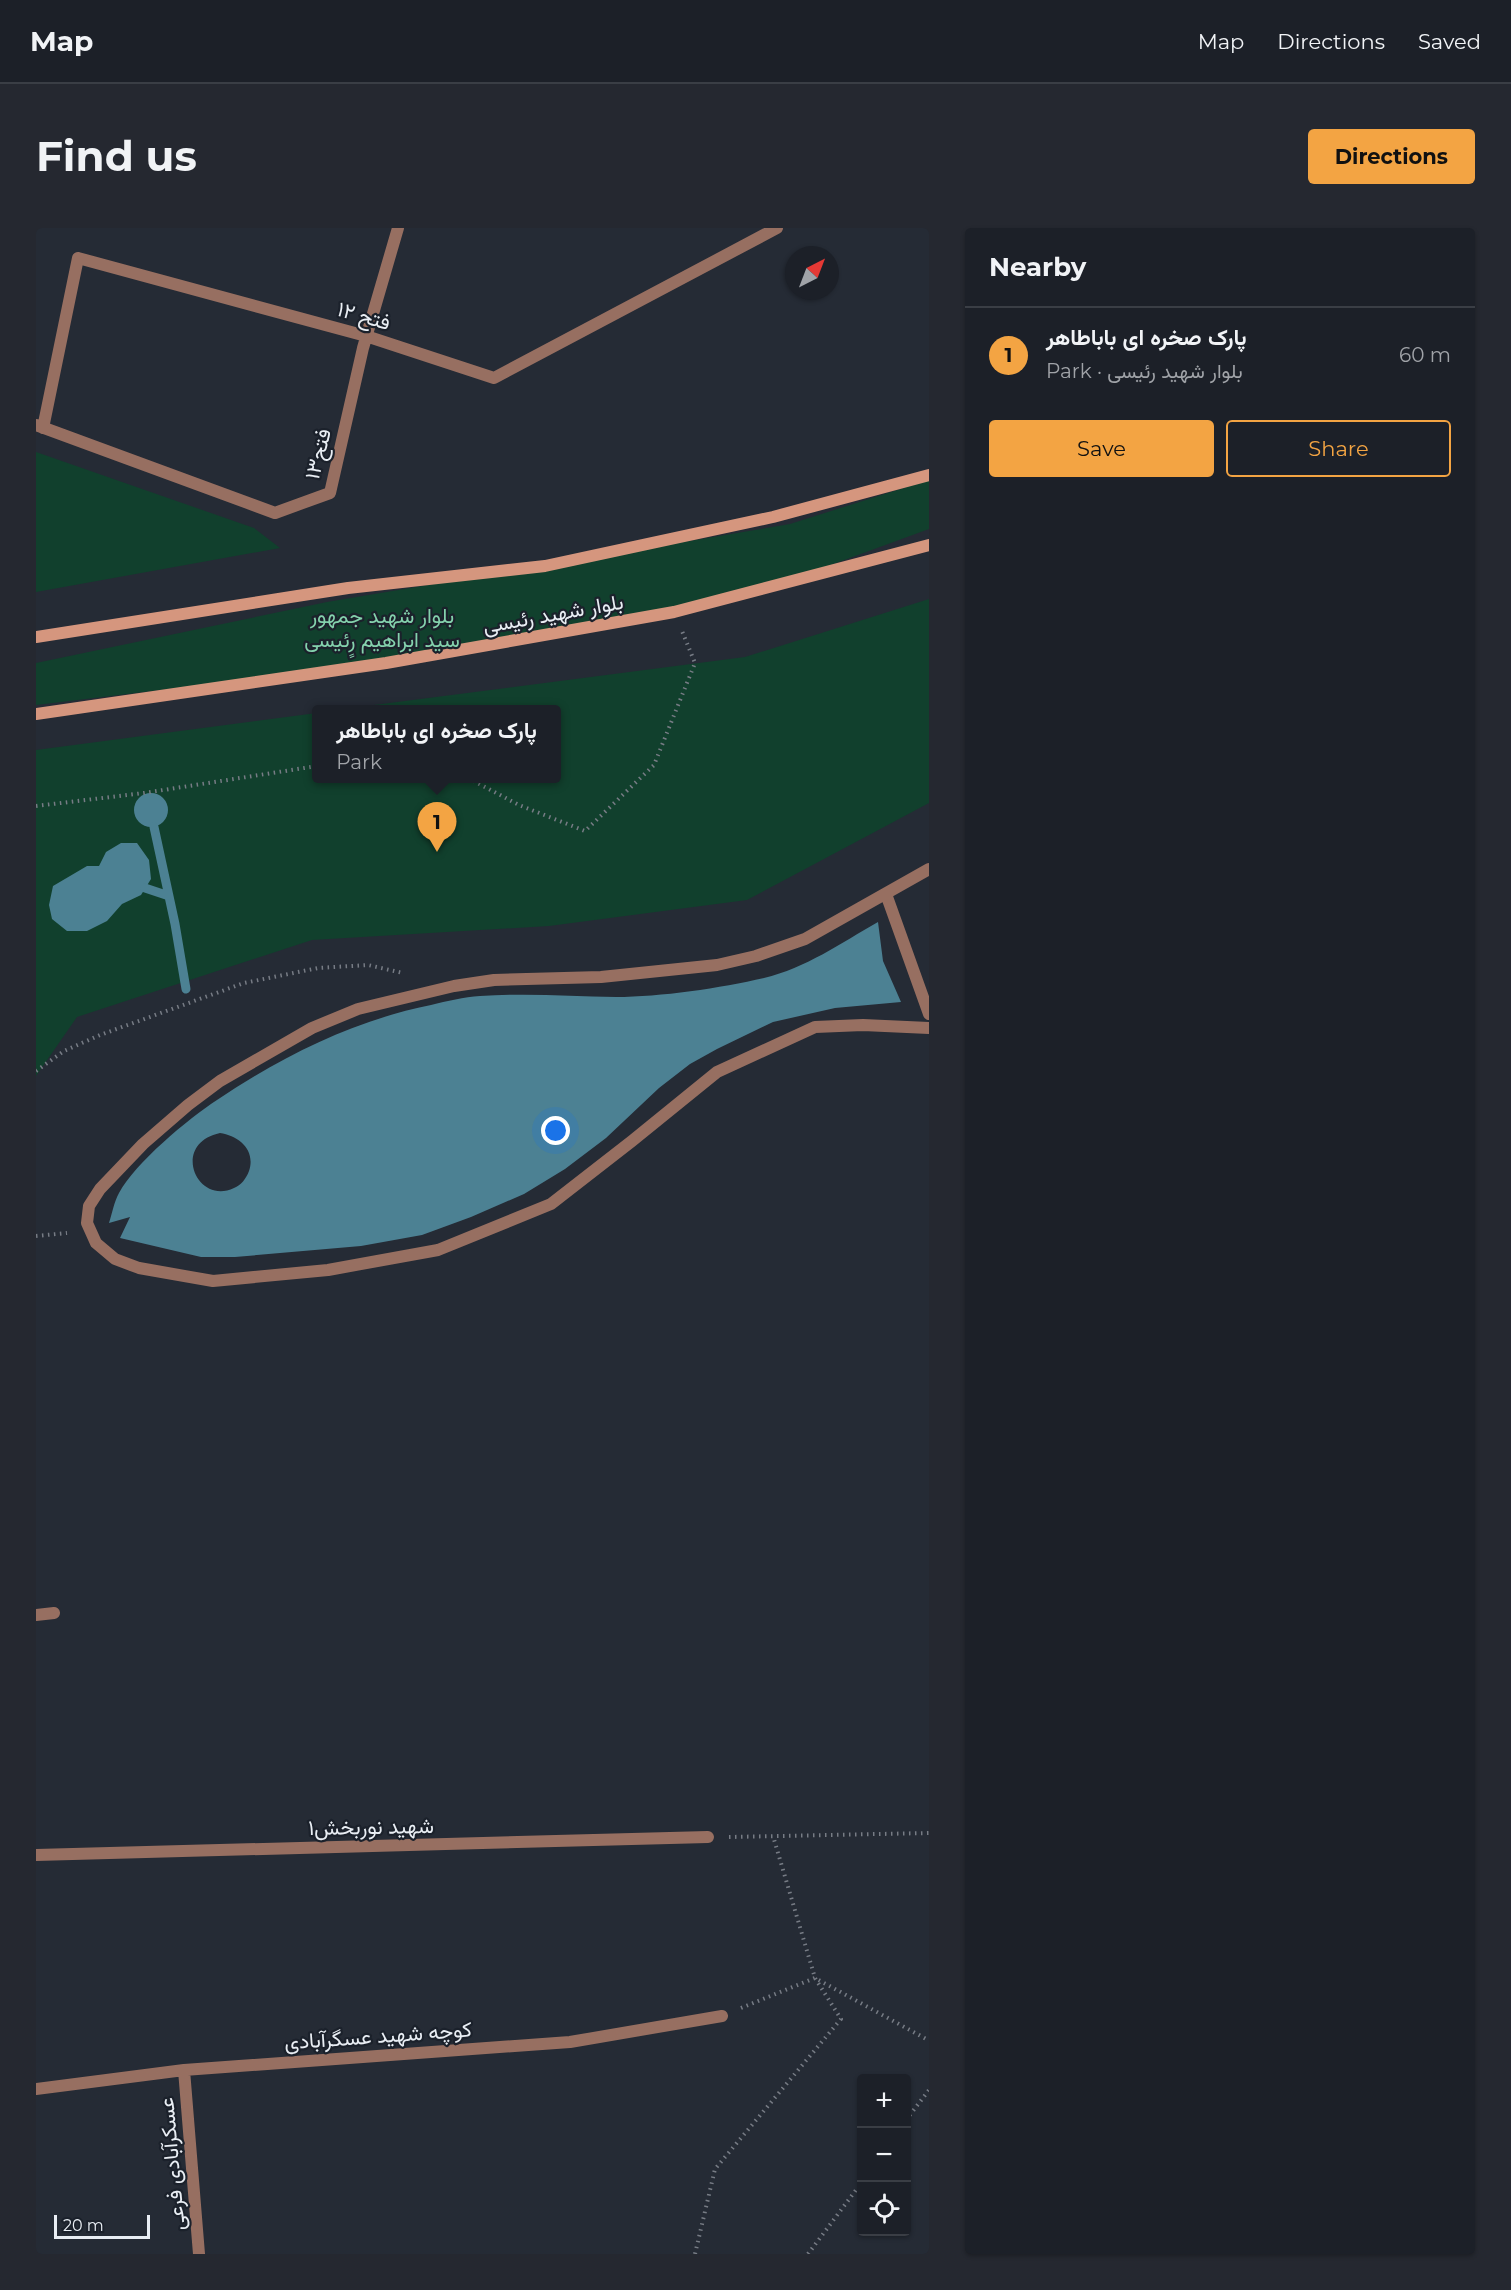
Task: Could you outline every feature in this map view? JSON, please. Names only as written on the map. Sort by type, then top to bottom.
[{"type":"main road","points":[[36,637],[348,588],[545,566],[773,518],[929,475]]},
{"type":"main road","name":"بلوار شهید رئیسی","points":[[36,714],[386,663],[674,612],[929,544]]},
{"type":"street","name":"فتح۱۳","points":[[40,427],[274,513],[330,493],[366,336],[398,228]]},
{"type":"street","name":"فتح ۱۲","points":[[40,427],[78,258],[366,336],[495,378],[777,228]]},
{"type":"street","points":[[929,869],[805,939],[756,956],[717,965],[601,977],[494,980],[454,986],[358,1010],[312,1028],[220,1081],[143,1144],[100,1189],[89,1206],[88,1230],[96,1243],[115,1259],[139,1268],[213,1281],[328,1270],[438,1250],[551,1204],[632,1142],[717,1072],[805,1031],[815,1027],[863,1025],[929,1028]]},
{"type":"street","points":[[886,894],[929,1014]]},
{"type":"street","points":[[36,1615],[54,1613]]},
{"type":"street","name":"شهید نوربخش۱","points":[[36,1855],[708,1837]]},
{"type":"street","name":"کوچه شهید عسگرآبادی","points":[[36,2089],[184,2070],[570,2042],[722,2016]]},
{"type":"street","name":"عسکرآبادی فرعی","points":[[184,2070],[199,2254]]},
{"type":"path","points":[[477,783],[519,805],[585,831],[654,765],[695,663],[674,612]]},
{"type":"path","points":[[36,806],[144,794],[312,767]]},
{"type":"path","points":[[36,1071],[64,1051],[100,1035],[244,983],[318,968],[368,965],[411,975]]},
{"type":"path","points":[[36,1236],[88,1230]]},
{"type":"path","points":[[708,1837],[929,1833]]},
{"type":"path","points":[[695,2254],[715,2169],[841,2019],[815,1978],[773,1836]]},
{"type":"path","points":[[722,2016],[815,1978]]},
{"type":"path","points":[[815,1978],[928,2040],[929,2046]]},
{"type":"path","points":[[911,2113],[929,2090]]},
{"type":"path","points":[[808,2254],[857,2187]]},
{"type":"green space","points":[[36,452],[254,528],[280,548],[36,592]]},
{"type":"green space","name":"بلوار شهید جمهور سید ابراهیم رِِئیسی","points":[[929,480],[929,529],[765,589],[386,663],[36,705],[36,663],[327,602],[790,524]]},
{"type":"green space","points":[[929,599],[929,803],[747,900],[549,926],[312,940],[77,1017],[36,1076],[36,750],[312,714],[312,783],[561,783],[561,705],[374,705],[745,657]]},
{"type":"water","points":[[151,793],[163,798],[168,810],[163,822],[151,827],[139,822],[134,810],[139,798]]},
{"type":"water","points":[[121,843],[137,843],[149,860],[151,879],[141,895],[122,904],[107,921],[87,931],[67,931],[52,919],[49,905],[53,886],[87,866],[99,866],[106,852]]},
{"type":"water","points":[[878,922],[883,961],[901,1002],[835,1008],[773,1022],[717,1049],[690,1064],[659,1088],[606,1138],[565,1169],[524,1194],[471,1217],[422,1235],[361,1246],[235,1257],[201,1257],[120,1238],[130,1217],[109,1223],[117,1197],[127,1181],[149,1155],[177,1130],[217,1100],[267,1069],[346,1030],[402,1012],[474,997],[531,995],[633,997],[747,982],[794,968]],"holes":[[[220,1133],[234,1137],[248,1151],[251,1163],[248,1174],[234,1188],[221,1191],[209,1189],[194,1171],[193,1160],[196,1149],[205,1139]]]},
{"type":"waterway","points":[[154,827],[175,924],[186,989]]},
{"type":"waterway","points":[[145,888],[169,896]]},
{"type":"place","name":"پارک صخره ای باباطاهر","points":[[437,852]]}]
